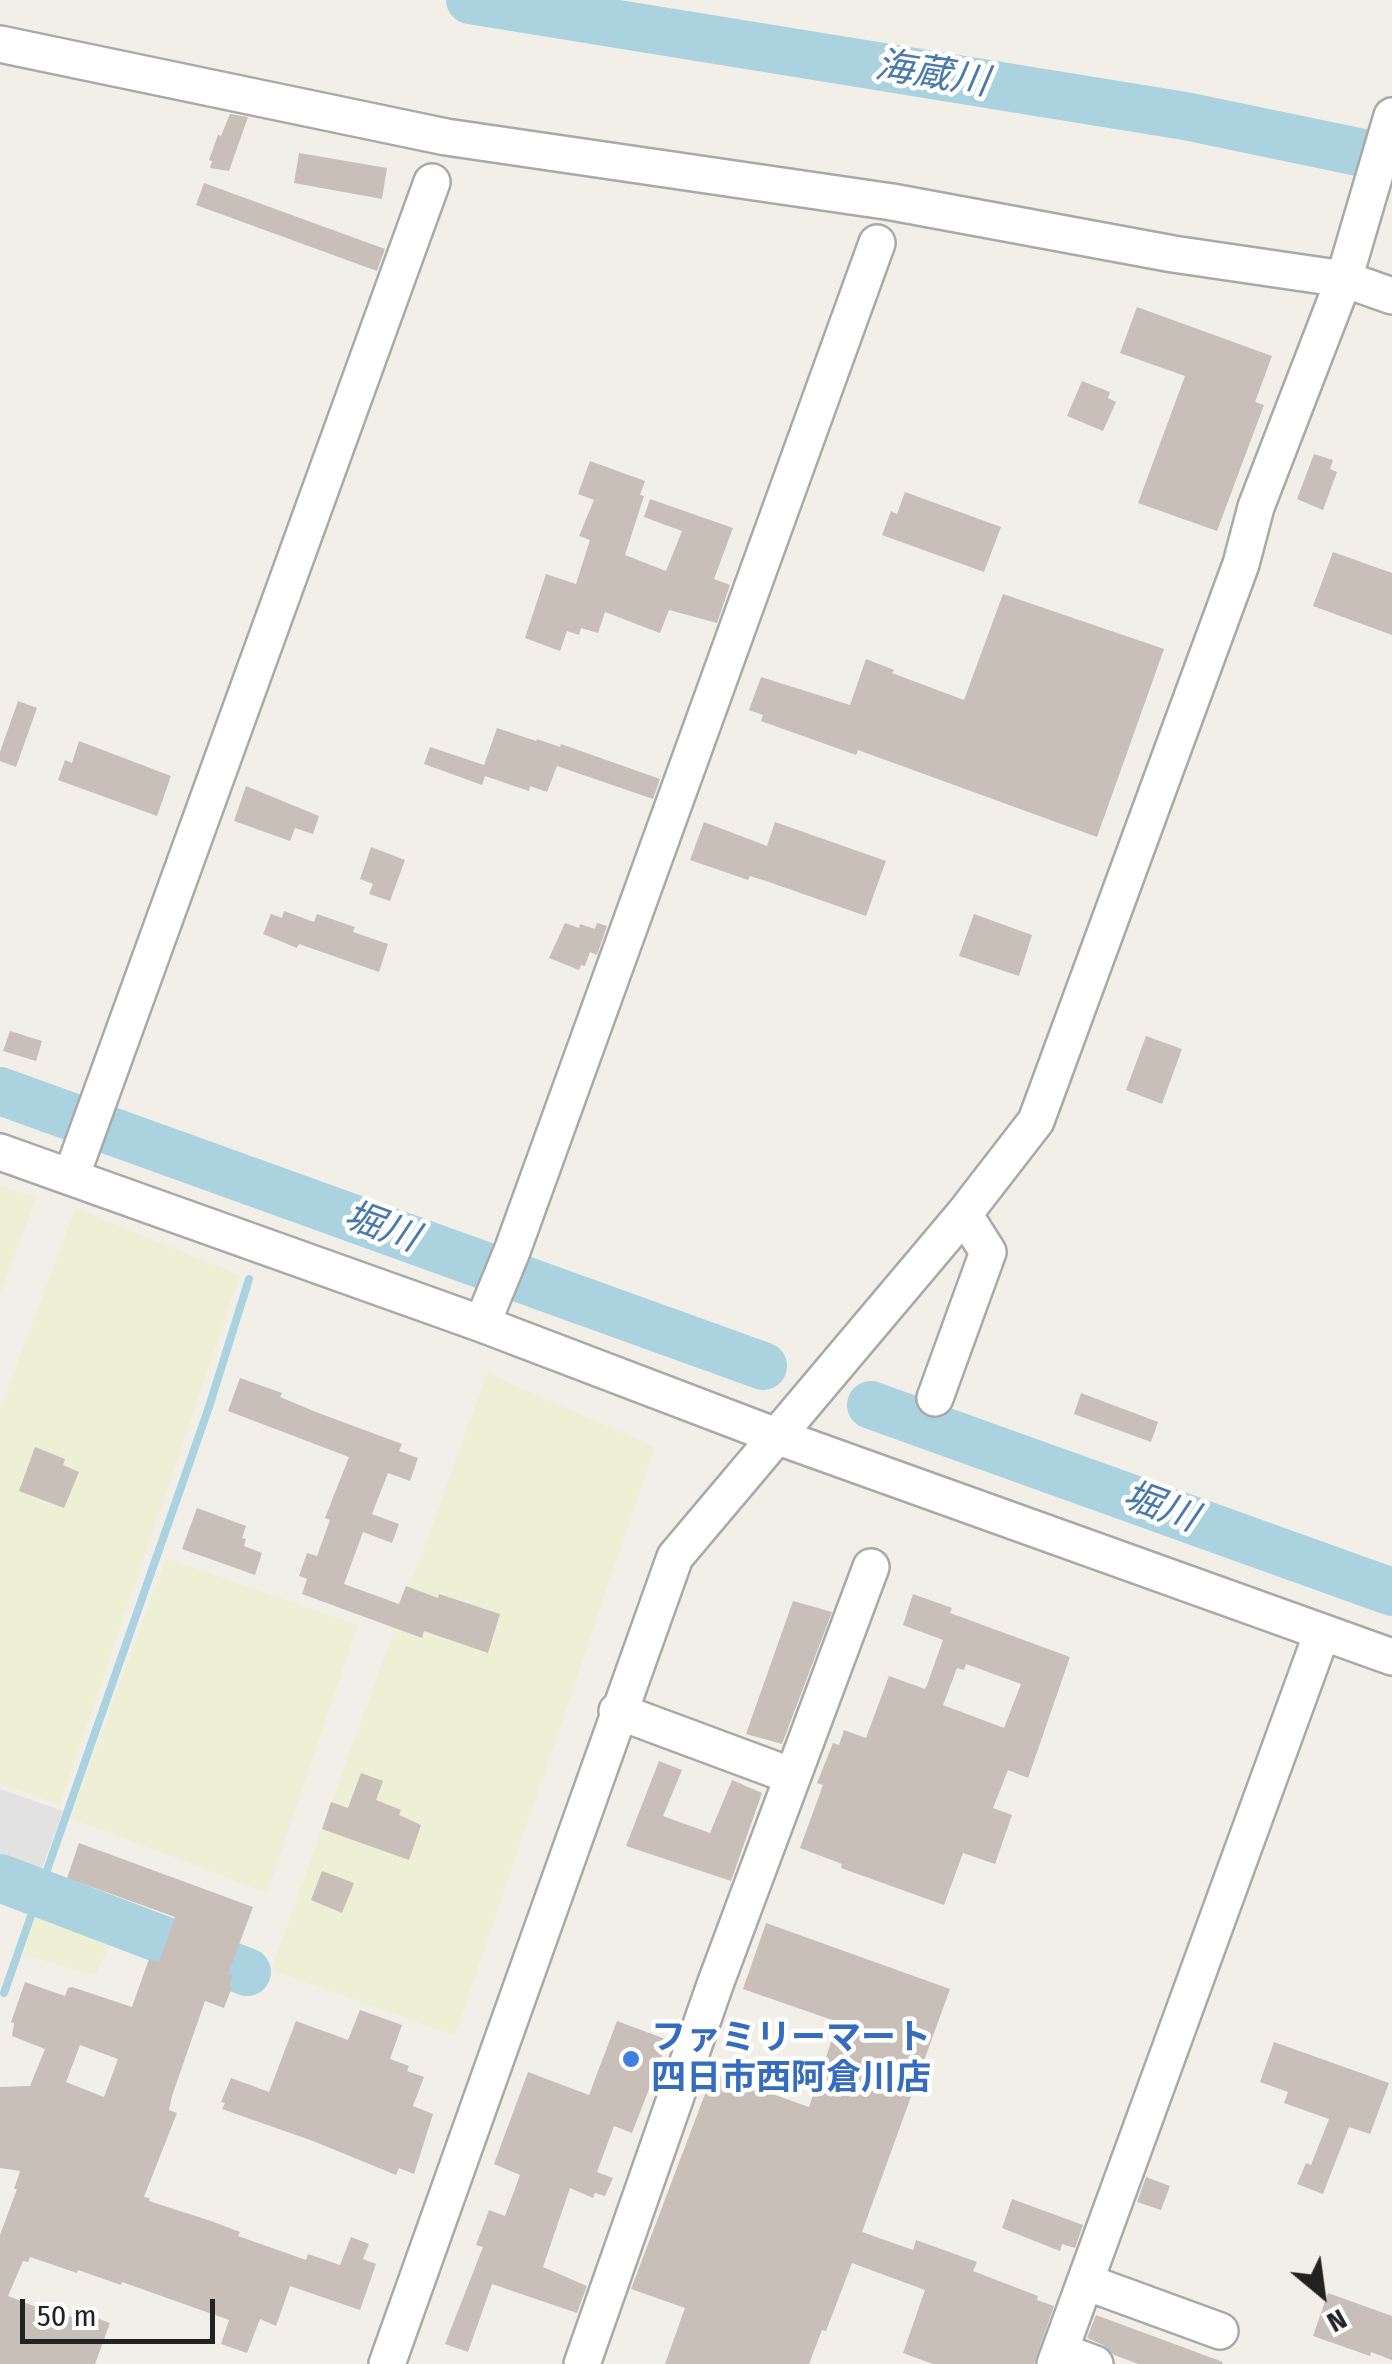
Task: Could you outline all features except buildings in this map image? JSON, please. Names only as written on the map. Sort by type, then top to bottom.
[{"type":"street","points":[[0,44],[446,137],[892,202],[1173,254],[1344,279],[1392,296]]},
{"type":"street","points":[[388,2364],[675,1556],[964,1214],[1036,1122],[1241,564],[1256,508],[1344,279],[1392,116]]},
{"type":"street","points":[[76,1166],[432,182]]},
{"type":"street","points":[[486,1316],[877,244]]},
{"type":"street","points":[[0,1152],[76,1166],[486,1316],[776,1436],[1392,1657]]},
{"type":"street","points":[[935,1398],[988,1252],[964,1214]]},
{"type":"street","points":[[582,2364],[871,1566]]},
{"type":"street","points":[[1095,2364],[1058,2358],[1322,1633]]},
{"type":"street","points":[[618,1711],[792,1776]]},
{"type":"street","points":[[1086,2282],[1220,2331]]},
{"type":"green space","points":[[0,1185],[36,1197],[0,1297]]},
{"type":"green space","points":[[75,1208],[240,1275],[60,1805],[0,1784],[0,1410]]},
{"type":"green space","points":[[487,1373],[655,1447],[455,2036],[271,1970]]},
{"type":"green space","points":[[166,1558],[358,1625],[267,1893],[70,1818]]},
{"type":"green space","points":[[39,1905],[66,1922],[115,1935],[95,1975],[23,1955]]},
{"type":"shaded area","points":[[0,1789],[63,1811],[36,1885],[0,1870]]},
{"type":"waterway","name":"海蔵川","points":[[470,0],[1185,116],[1392,159]]},
{"type":"waterway","name":"堀川","points":[[0,1091],[763,1366]]},
{"type":"waterway","points":[[4,1993],[209,1407],[249,1279]]},
{"type":"waterway","name":"堀川","points":[[871,1405],[1392,1592]]},
{"type":"waterway","points":[[0,1878],[247,1972]]},
{"type":"place","name":"ファミリーマート 四日市西阿倉川店","points":[[631,2059]]}]
